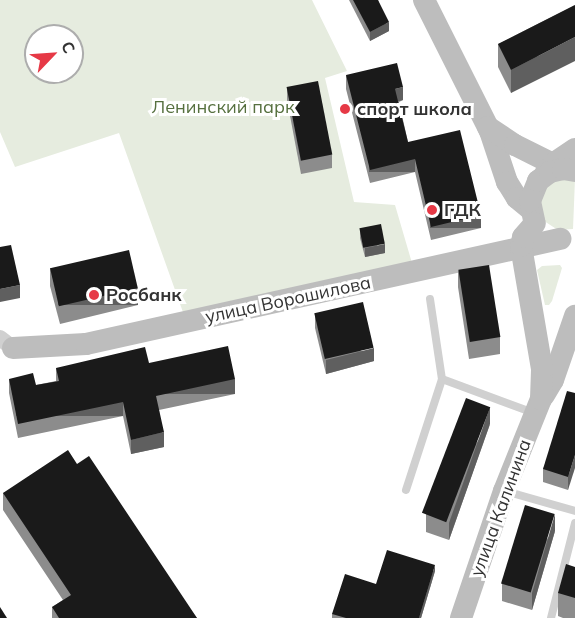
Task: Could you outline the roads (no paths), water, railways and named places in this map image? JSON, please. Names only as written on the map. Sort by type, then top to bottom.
[{"type":"main road","points":[[424,0],[488,127],[507,182],[543,232],[568,238]]},
{"type":"main road","points":[[488,127],[559,170]]},
{"type":"main road","points":[[521,249],[532,214],[534,187],[559,170],[575,149]]},
{"type":"main road","points":[[496,254],[517,220],[532,214]]},
{"type":"main road","name":"улица Ворошилова","points":[[7,343],[87,344],[568,238]]},
{"type":"main road","name":"улица Калинина","points":[[521,249],[542,369],[539,407]]},
{"type":"main road","name":"улица Калинина","points":[[465,617],[504,490],[539,407],[553,380],[575,316]]},
{"type":"lane","points":[[406,490],[442,379],[430,298]]},
{"type":"lane","points":[[442,379],[539,407]]},
{"type":"lane","points":[[504,490],[575,511]]},
{"type":"lane","points":[[551,618],[575,523]]},
{"type":"lane","points":[[563,568],[575,571]]},
{"type":"place","name":"спорт школа","points":[[345,109]]},
{"type":"place","name":"ГДК","points":[[432,210]]},
{"type":"place","name":"Росбанк","points":[[94,295]]},
{"type":"park label","name":"Ленинский парк","points":[[223,107]]}]
